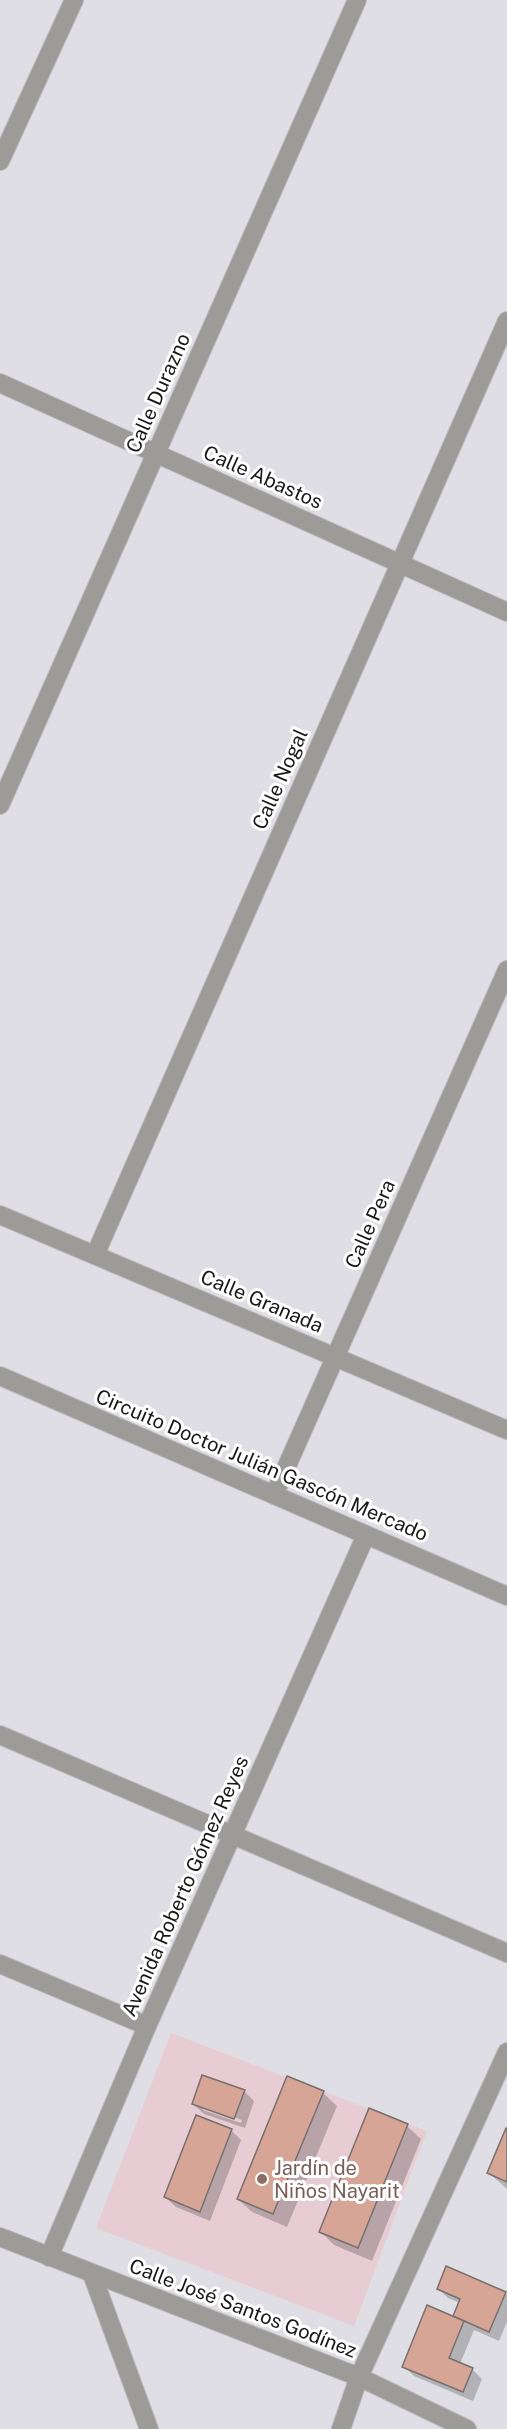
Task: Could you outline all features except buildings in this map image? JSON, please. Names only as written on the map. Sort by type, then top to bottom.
[{"type":"street","points":[[0,161],[74,0]]},
{"type":"street","name":"Calle Durazno","points":[[0,805],[357,0]]},
{"type":"street","name":"Calle Nogal","points":[[94,1255],[505,329]]},
{"type":"street","name":"Calle Abastos","points":[[0,383],[507,612]]},
{"type":"street","name":"Calle Pera","points":[[274,1495],[507,970]]},
{"type":"street","name":"Calle Granada","points":[[0,1215],[507,1430]]},
{"type":"street","name":"Circuito Doctor Julián Gascón Mercado","points":[[0,1376],[507,1596]]},
{"type":"street","name":"Avenida Roberto Gómez Reyes","points":[[49,2257],[147,2026],[366,1535]]},
{"type":"street","points":[[0,1735],[507,1953]]},
{"type":"street","points":[[0,1964],[147,2026]]},
{"type":"street","points":[[340,2429],[359,2377],[507,2052]]},
{"type":"street","name":"Calle José Santos Godínez","points":[[0,2237],[359,2377],[467,2429]]},
{"type":"street","points":[[92,2274],[149,2429]]},
{"type":"shaded area","name":"Jardín de Niños Nayarit","points":[[171,2033],[427,2131],[354,2326],[96,2228]]},
{"type":"place","name":"Jardín de Niños Nayarit","points":[[262,2179]]}]
